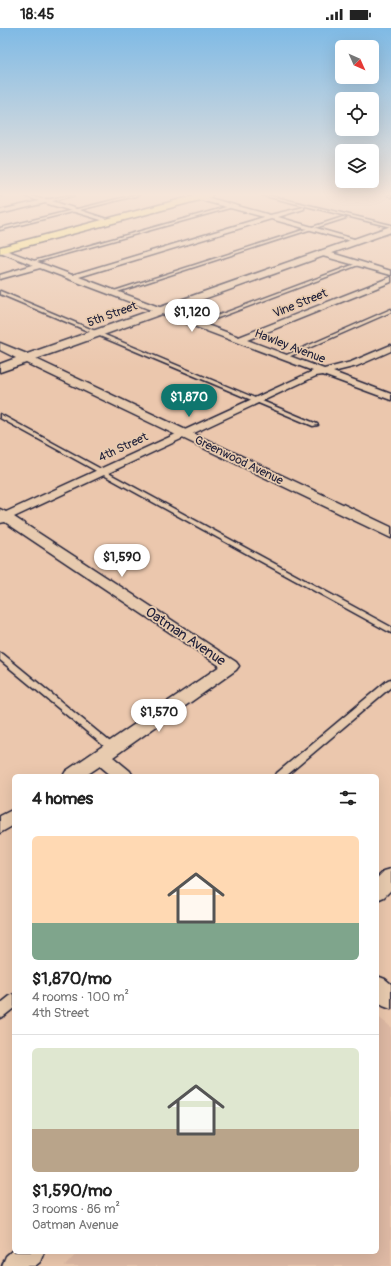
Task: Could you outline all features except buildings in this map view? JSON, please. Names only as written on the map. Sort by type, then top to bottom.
[{"type":"street","name":"Hawley Avenue","points":[[7,253],[389,395]]},
{"type":"street","points":[[72,277],[154,253]]},
{"type":"street","points":[[322,253],[391,273]]},
{"type":"street","name":"5th Street","points":[[0,368],[322,253]]},
{"type":"street","points":[[0,277],[41,265]]},
{"type":"street","name":"Vine Street","points":[[239,340],[391,279]]},
{"type":"street","name":"Greenwood Avenue","points":[[0,346],[391,533]]},
{"type":"street","name":"4th Street","points":[[2,516],[322,371],[354,364],[391,348]]},
{"type":"street","name":"Oatman Avenue","points":[[2,516],[231,666],[75,774]]},
{"type":"street","points":[[106,752],[122,774]]},
{"type":"street","points":[[0,825],[12,817]]},
{"type":"street","points":[[379,889],[391,877]]},
{"type":"street","points":[[379,988],[391,998]]},
{"type":"street","points":[[16,1266],[28,1254]]},
{"type":"lane","points":[[32,262],[65,253]]},
{"type":"lane","points":[[113,292],[235,253]]},
{"type":"lane","points":[[197,324],[359,264]]},
{"type":"lane","points":[[0,292],[315,425]]},
{"type":"lane","points":[[284,357],[391,310]]},
{"type":"lane","points":[[0,416],[391,630]]},
{"type":"lane","points":[[0,656],[106,752]]},
{"type":"lane","points":[[282,774],[391,682]]},
{"type":"lane","points":[[0,1012],[12,1002]]},
{"type":"shaded area","points":[[379,1018],[391,1027],[391,1266],[65,1266],[76,1254],[379,1254]]}]
